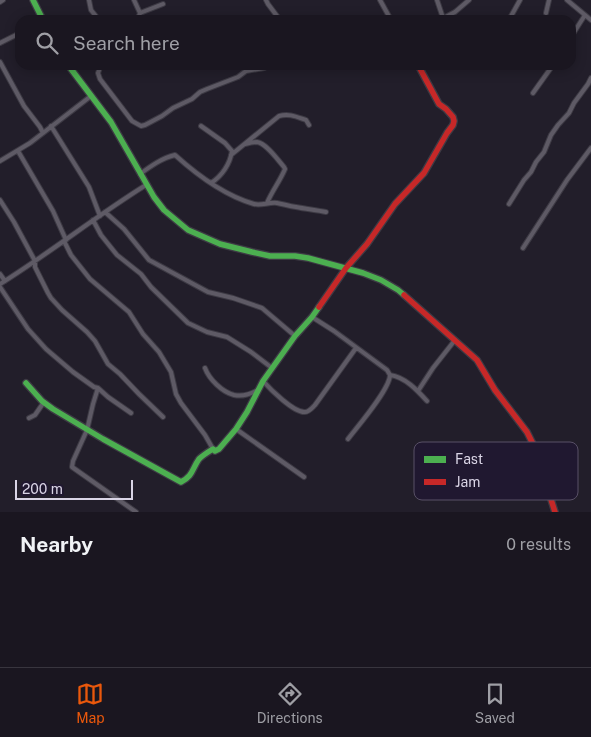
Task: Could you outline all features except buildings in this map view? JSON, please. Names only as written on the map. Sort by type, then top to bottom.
[{"type":"street","points":[[0,2],[4,0]]},
{"type":"street","points":[[33,0],[40,15]]},
{"type":"street","points":[[90,0],[91,10],[95,15]]},
{"type":"street","points":[[134,0],[140,12]]},
{"type":"street","points":[[266,0],[276,15]]},
{"type":"street","points":[[380,0],[388,15]]},
{"type":"street","points":[[437,0],[441,15]]},
{"type":"street","points":[[449,15],[469,0]]},
{"type":"street","points":[[512,15],[520,0]]},
{"type":"street","points":[[546,14],[549,0]]},
{"type":"street","points":[[567,0],[591,20]]},
{"type":"street","points":[[138,15],[140,12],[163,4]]},
{"type":"street","points":[[576,29],[585,15]]},
{"type":"street","points":[[0,43],[15,36]]},
{"type":"street","points":[[0,62],[24,106],[43,134]]},
{"type":"street","points":[[72,70],[111,122],[146,185],[164,210],[174,219],[188,230],[220,244],[270,256],[308,258],[363,273],[389,284],[477,360],[495,390],[527,432],[532,442]]},
{"type":"street","points":[[99,70],[100,79],[132,121],[141,126],[192,99],[200,92],[252,70]]},
{"type":"street","points":[[26,383],[44,402],[87,430],[181,482],[189,478],[198,461],[213,449],[215,451],[219,449],[236,429],[272,368],[295,336],[312,317],[346,268],[367,244],[394,204],[424,173],[447,133],[454,125],[453,117],[439,104],[421,70]]},
{"type":"street","points":[[534,94],[550,70]]},
{"type":"street","points":[[509,204],[544,152],[551,135],[569,114],[591,78]]},
{"type":"street","points":[[0,162],[43,134],[91,96]]},
{"type":"street","points":[[231,155],[279,116],[293,116],[306,120],[309,125]]},
{"type":"street","points":[[51,126],[88,187],[100,216]]},
{"type":"street","points":[[201,126],[230,147],[232,151],[222,174],[211,183]]},
{"type":"street","points":[[244,144],[257,142],[265,146],[285,169],[266,203]]},
{"type":"street","points":[[522,248],[567,180],[591,148]]},
{"type":"street","points":[[18,151],[53,211],[71,254],[90,279],[129,312],[143,334],[159,352],[171,372],[176,394],[181,403],[213,449]]},
{"type":"street","points":[[140,174],[156,163],[175,155],[211,183],[256,205],[276,202],[326,212]]},
{"type":"street","points":[[131,413],[73,372],[40,343],[28,329],[0,285],[146,185]]},
{"type":"street","points":[[0,200],[35,261],[35,267],[51,298],[95,341],[108,364],[163,417]]},
{"type":"street","points":[[105,212],[124,229],[148,260],[208,292],[262,308],[295,336]]},
{"type":"street","points":[[93,220],[101,235],[117,255],[141,274],[151,287],[188,324],[207,332],[227,337],[272,368]]},
{"type":"street","points":[[0,274],[5,281]]},
{"type":"street","points":[[312,317],[334,331],[390,374],[407,382],[427,401]]},
{"type":"street","points":[[418,391],[455,340]]},
{"type":"street","points":[[263,381],[284,401],[298,410],[307,412],[315,405],[356,348]]},
{"type":"street","points":[[204,368],[214,381],[234,395],[250,394],[258,390]]},
{"type":"street","points":[[348,439],[370,411],[389,381],[390,374]]},
{"type":"street","points":[[98,388],[87,430],[72,467],[136,512]]},
{"type":"street","points":[[29,418],[35,415],[44,402]]},
{"type":"street","points":[[236,429],[304,477]]},
{"type":"street","points":[[551,500],[555,512]]},
{"type":"traffic: fast","points":[[33,0],[40,15]]},
{"type":"traffic: fast","points":[[72,70],[111,122],[154,197],[164,210],[188,230],[220,244],[252,252],[270,256],[308,258],[363,273],[381,280],[404,295]]},
{"type":"traffic: fast","points":[[26,383],[42,401],[53,409],[181,482],[190,475],[199,459],[213,449],[215,451],[219,449],[236,429],[263,381],[295,336],[319,307]]},
{"type":"traffic: jam","points":[[319,307],[395,204],[424,173],[453,125],[453,117],[439,104],[421,70]]},
{"type":"traffic: jam","points":[[404,295],[477,360],[495,390],[527,432],[532,442]]},
{"type":"traffic: jam","points":[[551,500],[555,512]]}]
